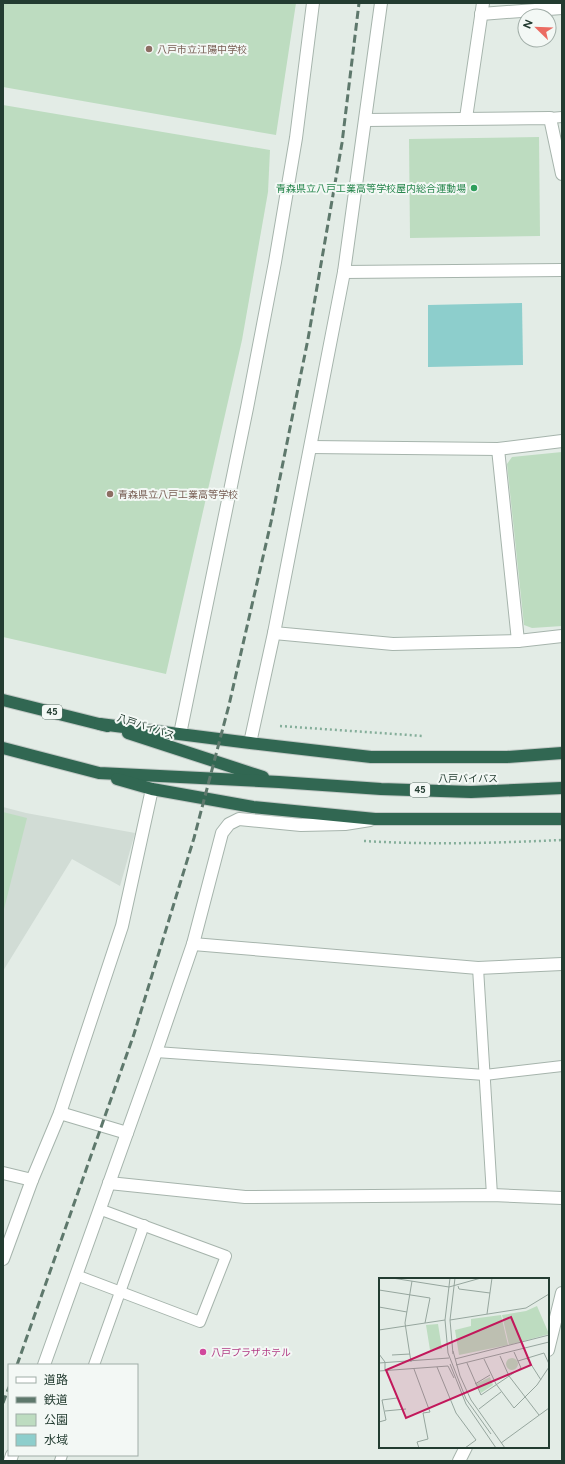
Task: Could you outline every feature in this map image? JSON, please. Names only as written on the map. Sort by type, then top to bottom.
[{"type":"highway","name":"八戸バイパス","points":[[3,700],[100,724],[279,782]]},
{"type":"highway","points":[[100,724],[371,757],[507,757],[562,753]]},
{"type":"highway","name":"八戸バイパス","points":[[3,748],[99,773],[279,782],[381,789],[471,792],[562,788]]},
{"type":"highway","points":[[99,773],[152,789],[253,807],[375,819],[562,819]]},
{"type":"street","points":[[180,734],[247,408],[275,262],[296,138],[313,3]]},
{"type":"street","points":[[250,743],[312,447],[344,272],[381,3]]},
{"type":"street","points":[[466,118],[482,9],[562,8]]},
{"type":"street","points":[[366,120],[556,118],[562,174]]},
{"type":"street","points":[[344,272],[562,270]]},
{"type":"street","points":[[312,447],[498,449],[562,440]]},
{"type":"street","points":[[498,449],[518,640]]},
{"type":"street","points":[[274,633],[393,644],[518,640],[562,636]]},
{"type":"street","points":[[3,1259],[32,1180],[60,1113],[122,926],[152,789]]},
{"type":"street","points":[[44,1364],[99,1209],[110,1183],[193,944],[222,833],[229,824],[239,819],[301,826],[345,824],[375,819]]},
{"type":"street","points":[[193,944],[478,968],[562,964]]},
{"type":"street","points":[[60,1113],[127,1133]]},
{"type":"street","points":[[3,1173],[32,1180]]},
{"type":"street","points":[[110,1183],[245,1198],[492,1195],[562,1198]]},
{"type":"street","points":[[549,1346],[562,1293]]},
{"type":"street","points":[[459,1461],[466,1448]]},
{"type":"lane","points":[[478,968],[492,1195]]},
{"type":"lane","points":[[156,1052],[485,1075],[562,1066]]},
{"type":"lane","points":[[76,1275],[200,1322],[226,1256],[99,1209]]},
{"type":"lane","points":[[94,1364],[144,1225]]},
{"type":"path","points":[[254,724],[430,737]]},
{"type":"path","points":[[358,841],[410,844],[483,844],[562,840]]},
{"type":"shaded area","points":[[3,807],[26,813],[135,833],[120,886],[72,859],[3,971]]},
{"type":"green space","name":"八戸市立江陽中学校","points":[[3,3],[296,3],[276,135],[3,87]]},
{"type":"green space","name":"青森県立八戸工業高等学校","points":[[3,105],[270,150],[268,192],[242,340],[166,674],[3,637]]},
{"type":"green space","name":"青森県立八戸工業高等学校屋内総合運動場","points":[[539,137],[540,236],[410,238],[409,139]]},
{"type":"green space","points":[[562,452],[562,626],[532,628],[524,625],[507,464],[512,457]]},
{"type":"green space","points":[[3,812],[27,818],[3,913]]},
{"type":"water","points":[[522,303],[523,365],[428,367],[428,305]]},
{"type":"railway","points":[[17,1364],[134,1034],[194,838],[229,705],[271,522],[308,339],[342,143],[359,3]]},
{"type":"railway","points":[[3,1403],[8,1390]]},
{"type":"place","name":"八戸市立江陽中学校","points":[[149,49]]},
{"type":"place","name":"青森県立八戸工業高等学校屋内総合運動場","points":[[474,188]]},
{"type":"place","name":"青森県立八戸工業高等学校","points":[[110,494]]},
{"type":"place","name":"八戸プラザホテル","points":[[203,1352]]}]
